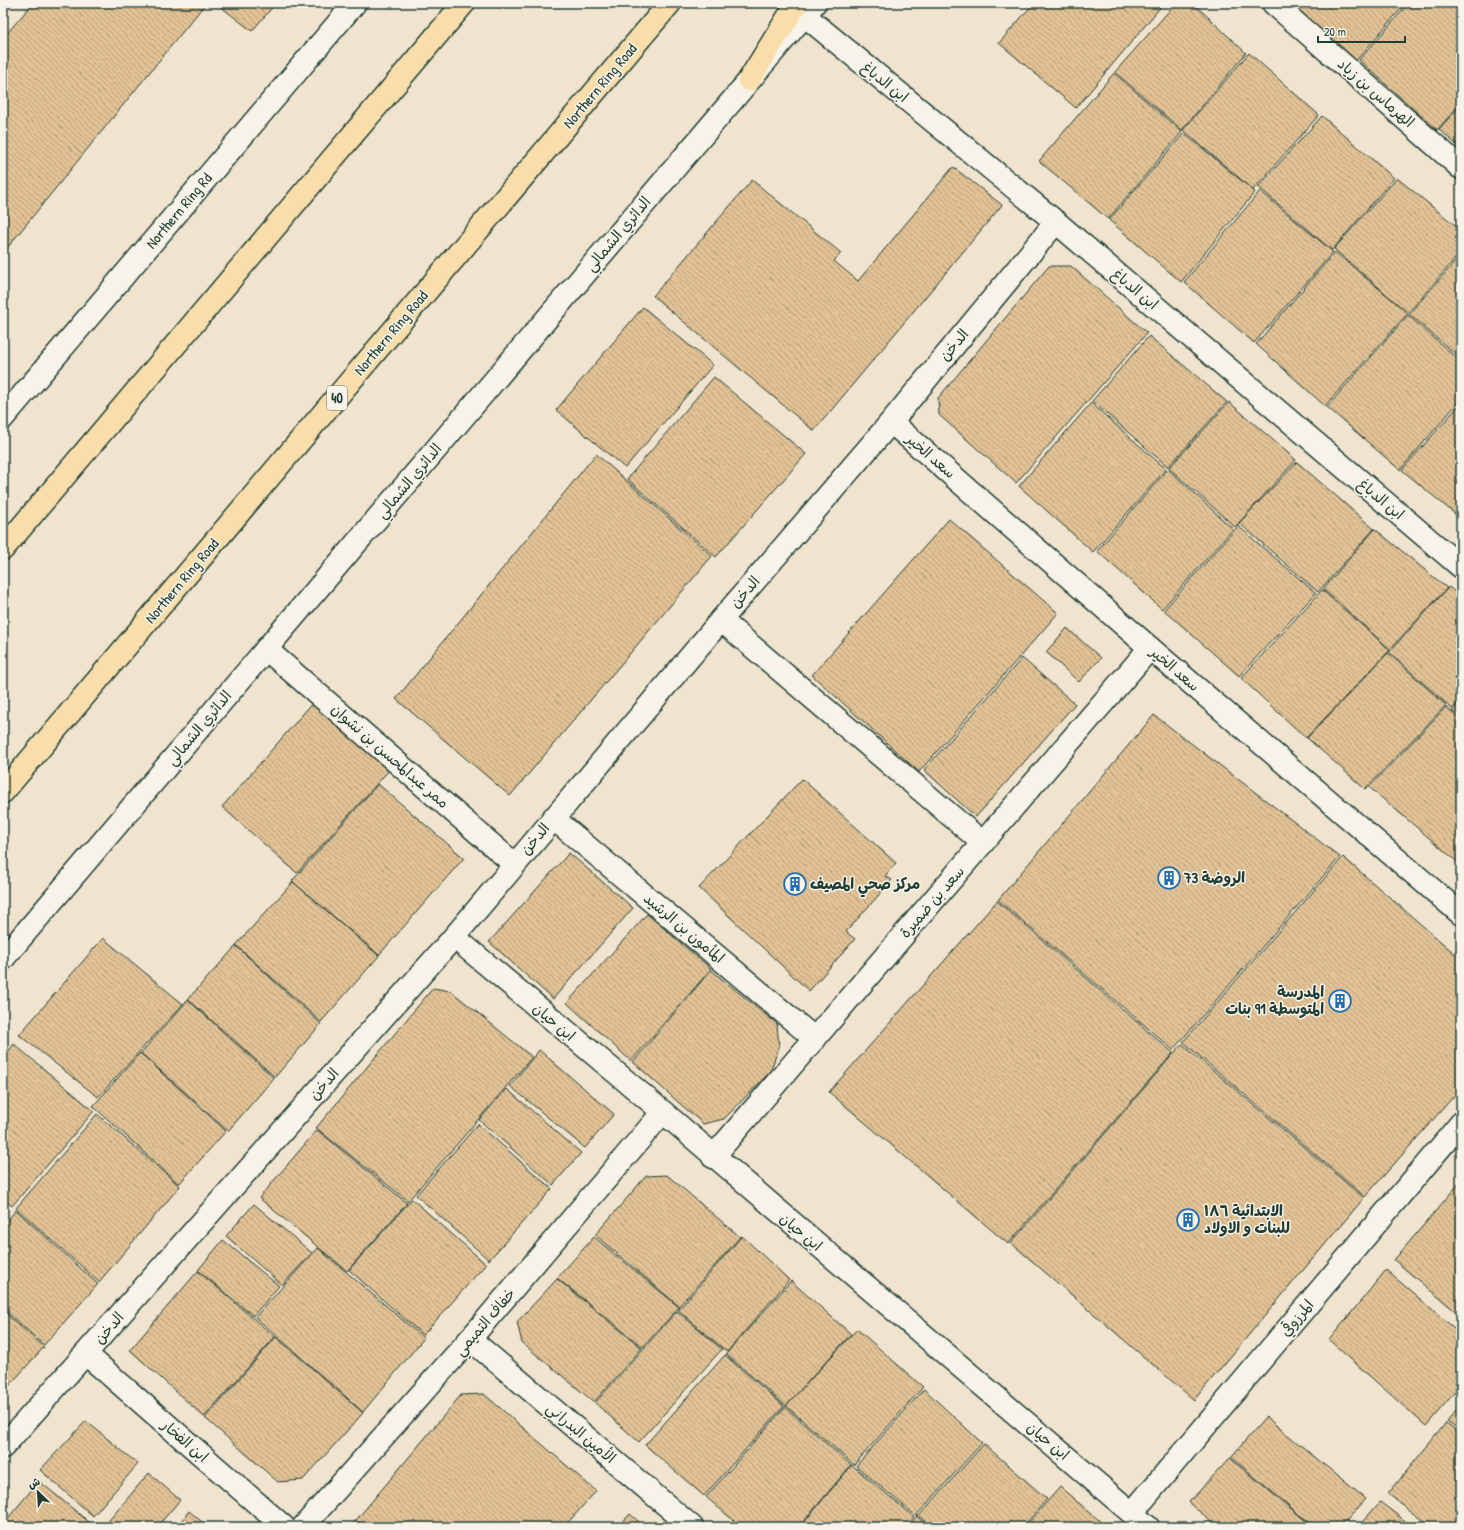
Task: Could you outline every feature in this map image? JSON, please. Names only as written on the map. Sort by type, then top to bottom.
[{"type":"highway","points":[[3,549],[464,3]]},
{"type":"highway","name":"Northern Ring Road","points":[[3,792],[670,3]]},
{"type":"highway","points":[[749,80],[805,7]]},
{"type":"street","name":"Northern Ring Rd","points":[[3,418],[355,3]]},
{"type":"street","name":"الهرماس بن زياد","points":[[1273,3],[1461,168]]},
{"type":"street","name":"ابن الدباغ","points":[[805,7],[1461,567]]},
{"type":"street","name":"الدائري الشمالي","points":[[3,959],[749,80]]},
{"type":"street","name":"الدخن","points":[[3,1447],[454,937],[721,620],[891,422],[1056,222]]},
{"type":"street","name":"سعد الخير","points":[[891,422],[1150,648],[1461,914]]},
{"type":"street","points":[[721,620],[983,843]]},
{"type":"street","name":"سعد بن ضميرة","points":[[713,1157],[1150,648]]},
{"type":"street","name":"ممر عبدالمحسن بن نشوان","points":[[266,649],[514,864]]},
{"type":"street","name":"المأمون بن الرشيد","points":[[553,818],[815,1039]]},
{"type":"street","name":"ابن حيان","points":[[454,937],[663,1112],[713,1157],[1148,1527]]},
{"type":"street","name":"خفاف التميمي","points":[[303,1527],[470,1339],[663,1112]]},
{"type":"street","name":"المرزوقي","points":[[1132,1513],[1461,1123]]},
{"type":"street","name":"الأمين البدراني","points":[[470,1339],[692,1527]]},
{"type":"street","name":"ابن الفخار","points":[[86,1354],[284,1527]]},
{"type":"building","points":[[33,3],[206,3],[3,253],[3,38]]},
{"type":"building","points":[[216,3],[276,3],[252,31]]},
{"type":"building","points":[[1034,3],[1164,3],[1076,108],[999,43]]},
{"type":"building","points":[[1176,3],[1193,3],[1246,53],[1182,130],[1115,72]]},
{"type":"building","points":[[1286,3],[1406,3],[1354,63]]},
{"type":"building","points":[[1409,3],[1461,3],[1461,103],[1437,130],[1359,60]]},
{"type":"building","points":[[1249,53],[1319,115],[1253,190],[1183,130]]},
{"type":"building","points":[[1114,73],[1182,132],[1108,219],[1039,161]]},
{"type":"building","points":[[1461,105],[1461,149],[1439,129]]},
{"type":"building","points":[[1322,116],[1394,178],[1332,250],[1258,187]]},
{"type":"building","points":[[1184,133],[1255,192],[1181,282],[1109,220]]},
{"type":"building","points":[[953,167],[1002,205],[814,431],[653,296],[752,180],[841,253],[834,261],[858,281]]},
{"type":"building","points":[[1397,178],[1461,230],[1461,252],[1408,313],[1334,249]]},
{"type":"building","points":[[1260,191],[1333,252],[1254,343],[1184,282]]},
{"type":"building","points":[[1335,252],[1408,313],[1325,406],[1256,344]]},
{"type":"building","points":[[1461,255],[1461,359],[1409,314]]},
{"type":"building","points":[[1049,266],[1071,266],[1147,333],[1016,483],[939,415],[938,398]]},
{"type":"building","points":[[643,307],[713,365],[625,468],[556,410]]},
{"type":"building","points":[[1408,315],[1461,362],[1461,399],[1400,470],[1327,407]]},
{"type":"building","points":[[1149,336],[1227,402],[1168,467],[1092,401]]},
{"type":"building","points":[[714,377],[806,454],[716,557],[627,479]]},
{"type":"building","points":[[1229,402],[1296,460],[1235,527],[1169,468]]},
{"type":"building","points":[[1091,403],[1166,469],[1093,552],[1019,486]]},
{"type":"building","points":[[1461,403],[1461,519],[1402,470]]},
{"type":"building","points":[[596,454],[712,556],[510,796],[396,699]]},
{"type":"building","points":[[1297,462],[1374,529],[1318,592],[1239,523]]},
{"type":"building","points":[[1168,469],[1233,529],[1162,609],[1097,551]]},
{"type":"building","points":[[949,519],[1058,613],[919,772],[812,675]]},
{"type":"building","points":[[1238,526],[1316,593],[1239,676],[1164,610]]},
{"type":"building","points":[[1375,529],[1447,588],[1390,649],[1323,589]]},
{"type":"building","points":[[1449,587],[1461,597],[1461,700],[1452,709],[1389,652]]},
{"type":"building","points":[[1322,590],[1390,650],[1306,738],[1241,678]]},
{"type":"building","points":[[1067,628],[1101,658],[1079,682],[1046,652]]},
{"type":"building","points":[[1388,653],[1446,705],[1365,789],[1307,738]]},
{"type":"building","points":[[1022,658],[1075,704],[976,817],[924,770]]},
{"type":"building","points":[[315,700],[391,768],[297,873],[222,807]]},
{"type":"building","points":[[1461,701],[1461,718],[1452,711]]},
{"type":"building","points":[[1446,707],[1461,720],[1461,865],[1369,787]]},
{"type":"building","name":"الروضة 73","points":[[1154,715],[1340,857],[1173,1050],[998,900]]},
{"type":"building","name":"مركز صحي المصيف","points":[[802,779],[896,863],[885,876],[892,880],[846,932],[855,939],[809,991],[699,888]]},
{"type":"building","points":[[378,784],[464,858],[379,955],[292,881]]},
{"type":"building","points":[[569,853],[633,908],[553,999],[489,942]]},
{"type":"building","name":"المدرسة المتوسطة 91 بنات","points":[[1343,857],[1461,959],[1461,1088],[1365,1197],[1183,1042]]},
{"type":"building","points":[[293,882],[379,956],[321,1022],[236,945]]},
{"type":"building","points":[[997,901],[1173,1053],[1008,1244],[829,1092]]},
{"type":"building","points":[[647,914],[711,969],[631,1061],[567,1003]]},
{"type":"building","points":[[103,938],[183,1004],[98,1097],[19,1035]]},
{"type":"building","points":[[236,946],[321,1024],[275,1077],[188,999]]},
{"type":"building","points":[[711,970],[777,1024],[779,1047],[770,1072],[724,1119],[703,1124],[633,1062]]},
{"type":"building","points":[[433,988],[451,991],[532,1057],[408,1201],[316,1128]]},
{"type":"building","points":[[188,1000],[274,1078],[228,1131],[141,1053]]},
{"type":"building","points":[[14,1044],[94,1111],[12,1206],[3,1199],[3,1058]]},
{"type":"building","name":"الابتدائية ١٨٦ للبنات و الاولاد","points":[[1182,1044],[1364,1198],[1194,1400],[1011,1243]]},
{"type":"building","points":[[539,1050],[614,1114],[585,1148],[510,1086]]},
{"type":"building","points":[[140,1053],[226,1131],[179,1184],[93,1106]]},
{"type":"building","points":[[507,1089],[581,1153],[553,1185],[479,1120]]},
{"type":"building","points":[[97,1114],[180,1186],[99,1282],[16,1208]]},
{"type":"building","points":[[478,1124],[552,1189],[489,1260],[416,1195]]},
{"type":"building","points":[[317,1130],[407,1203],[347,1271],[259,1198]]},
{"type":"building","points":[[667,1175],[740,1237],[679,1306],[595,1235],[646,1176]]},
{"type":"building","points":[[1461,1181],[1461,1316],[1394,1260]]},
{"type":"building","points":[[412,1199],[486,1264],[423,1335],[349,1270]]},
{"type":"building","points":[[254,1204],[312,1253],[282,1285],[226,1236]]},
{"type":"building","points":[[16,1210],[98,1284],[44,1345],[3,1309],[3,1225]]},
{"type":"building","points":[[742,1236],[789,1280],[727,1352],[678,1310]]},
{"type":"building","points":[[594,1237],[679,1307],[643,1347],[557,1278]]},
{"type":"building","points":[[223,1240],[279,1286],[253,1316],[198,1270]]},
{"type":"building","points":[[318,1248],[424,1338],[363,1412],[255,1317]]},
{"type":"building","points":[[1386,1270],[1461,1334],[1461,1385],[1426,1426],[1329,1340]]},
{"type":"building","points":[[198,1271],[275,1337],[204,1417],[130,1350]]},
{"type":"building","points":[[557,1279],[642,1348],[594,1402],[522,1343],[517,1322]]},
{"type":"building","points":[[791,1281],[851,1334],[786,1406],[726,1354]]},
{"type":"building","points":[[3,1311],[44,1347],[9,1386],[3,1381]]},
{"type":"building","points":[[677,1311],[722,1349],[639,1442],[595,1403]]},
{"type":"building","points":[[857,1329],[923,1387],[854,1465],[786,1406]]},
{"type":"building","points":[[276,1337],[363,1413],[303,1480],[278,1482],[205,1418]]},
{"type":"building","points":[[725,1355],[784,1406],[704,1496],[645,1445]]},
{"type":"building","points":[[924,1389],[982,1443],[916,1516],[856,1466]]},
{"type":"building","points":[[484,1394],[596,1491],[564,1527],[352,1527],[352,1525],[461,1395]]},
{"type":"building","points":[[1461,1404],[1461,1431],[1447,1421]]},
{"type":"building","points":[[785,1407],[851,1465],[799,1527],[741,1527],[706,1497]]},
{"type":"building","points":[[1266,1417],[1366,1499],[1341,1527],[1314,1527],[1231,1457]]},
{"type":"building","points":[[86,1421],[138,1464],[93,1516],[40,1470]]},
{"type":"building","points":[[1446,1423],[1461,1434],[1461,1527],[1431,1527],[1388,1494]]},
{"type":"building","points":[[984,1444],[1047,1499],[1023,1527],[931,1527],[919,1516]]},
{"type":"building","points":[[1230,1458],[1313,1527],[1217,1527],[1189,1502]]},
{"type":"building","points":[[852,1465],[914,1517],[906,1527],[800,1527]]},
{"type":"building","points":[[149,1473],[180,1500],[157,1527],[108,1527],[105,1525]]},
{"type":"building","points":[[39,1481],[95,1527],[3,1527],[3,1524]]},
{"type":"building","points":[[1060,1487],[1107,1527],[1025,1527]]},
{"type":"building","points":[[1380,1502],[1413,1527],[1358,1527]]},
{"type":"building","points":[[189,1511],[208,1527],[176,1527]]},
{"type":"building","points":[[630,1514],[645,1527],[618,1527]]},
{"type":"building","points":[[917,1516],[929,1527],[908,1527]]},
{"type":"place","name":"الروضة 73","points":[[1169,878]]},
{"type":"place","name":"مركز صحي المصيف","points":[[795,884]]},
{"type":"place","name":"المدرسة المتوسطة 91 بنات","points":[[1340,1001]]},
{"type":"place","name":"الابتدائية ١٨٦ للبنات و الاولاد","points":[[1188,1220]]}]
